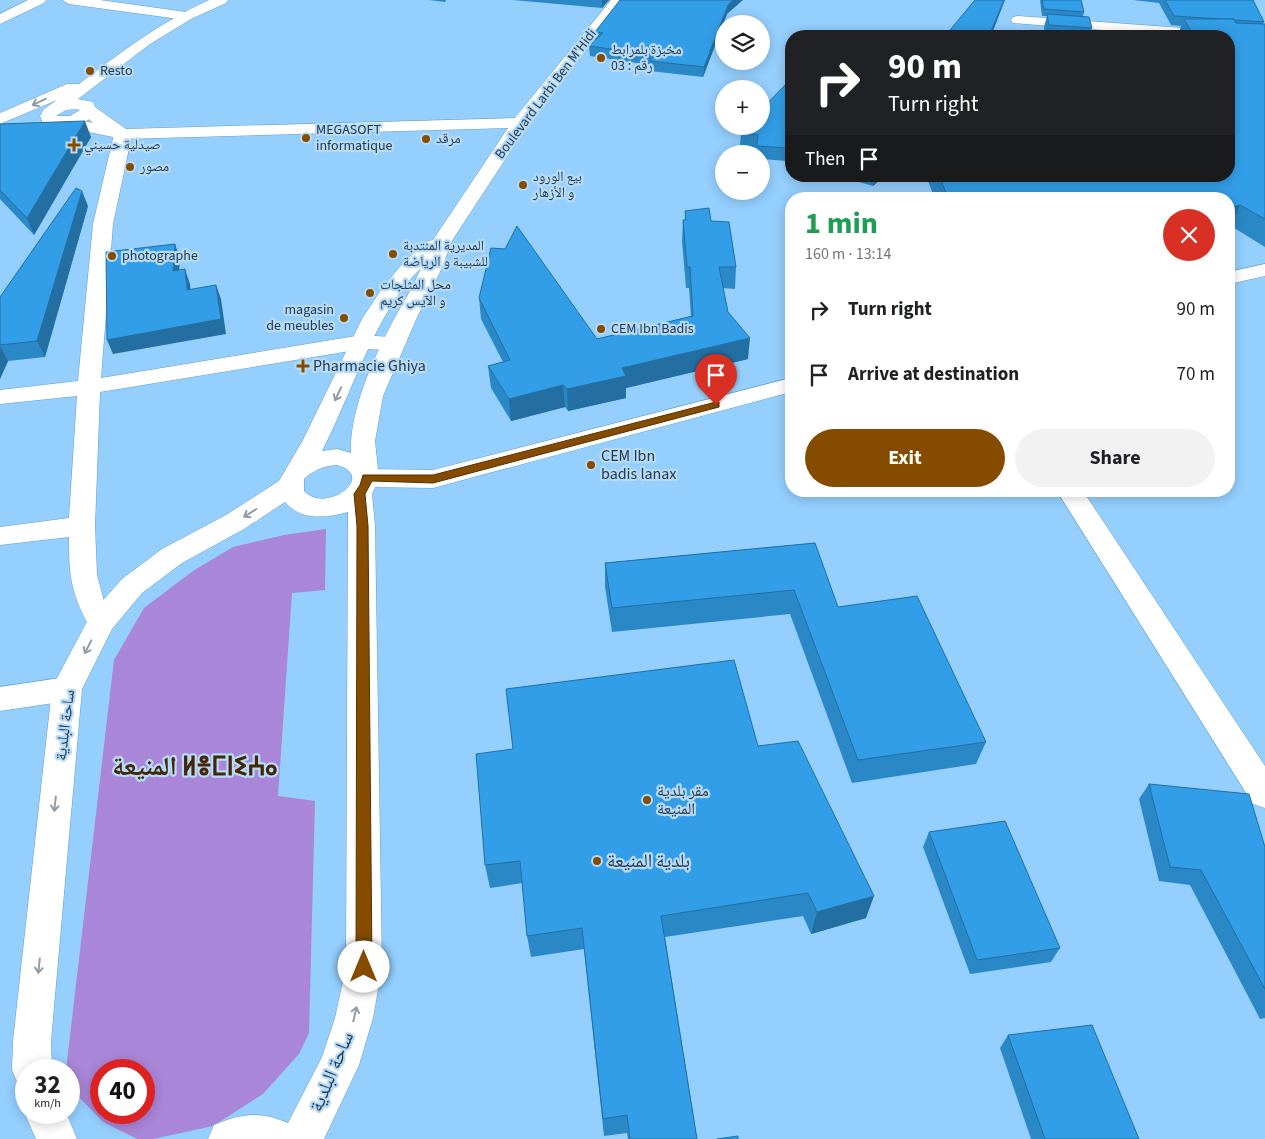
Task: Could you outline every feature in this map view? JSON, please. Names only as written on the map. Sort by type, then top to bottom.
[{"type":"street","points":[[0,20],[39,0]]},
{"type":"street","points":[[69,0],[186,16]]},
{"type":"street","points":[[60,117],[114,66],[145,41],[186,16],[221,0]]},
{"type":"street","name":"Boulevard Larbi Ben M'Hidi","points":[[364,480],[362,441],[371,396],[430,272],[443,239],[520,123],[618,0]]},
{"type":"street","points":[[1018,20],[1155,30]]},
{"type":"street","points":[[1235,36],[1265,38]]},
{"type":"street","points":[[89,110],[114,66]]},
{"type":"street","points":[[0,119],[114,66]]},
{"type":"street","points":[[60,117],[76,104],[89,110],[101,121],[123,134]]},
{"type":"street","points":[[0,126],[60,117],[123,134],[520,123]]},
{"type":"street","points":[[101,622],[90,601],[83,575],[82,526],[89,387],[103,224],[123,134]]},
{"type":"street","name":"Boulevard Larbi Ben M'Hidi","points":[[295,476],[324,425],[377,313],[390,294],[422,257],[443,239]]},
{"type":"street","points":[[1235,277],[1265,270]]},
{"type":"street","points":[[0,397],[89,387],[362,342],[395,343]]},
{"type":"street","points":[[364,480],[358,463],[348,458],[324,458],[295,476],[291,493],[296,500],[314,508],[340,505],[364,480],[433,479],[785,387]]},
{"type":"street","name":"ساحة البلدية","points":[[32,1059],[32,1041],[67,689],[101,622],[132,586],[153,569],[268,501],[295,476]]},
{"type":"street","name":"ساحة البلدية","points":[[302,1139],[339,1065],[354,1018],[364,967],[362,526],[364,480]]},
{"type":"street","points":[[1074,497],[1265,794]]},
{"type":"street","points":[[0,536],[82,526]]},
{"type":"street","points":[[0,699],[67,689]]},
{"type":"street","points":[[49,1124],[56,1139]]},
{"type":"street","points":[[228,1139],[244,1134],[272,1136],[278,1139]]},
{"type":"shaded area","points":[[326,529],[325,590],[292,593],[278,796],[315,801],[309,1033],[299,1054],[263,1094],[213,1126],[153,1139],[137,1139],[107,1124],[155,1124],[155,1059],[90,1059],[90,1109],[80,1098],[80,1059],[67,1059],[114,660],[144,608],[193,571],[233,547],[284,535]]},
{"type":"building","points":[[620,0],[733,0],[728,5],[724,15],[715,15],[715,39],[704,67],[650,61],[654,55],[589,46],[603,33],[595,32]]},
{"type":"building","points":[[975,0],[1004,0],[992,30],[950,30]]},
{"type":"building","points":[[1042,0],[1081,0],[1084,12],[1044,9]]},
{"type":"building","points":[[1165,0],[1253,0],[1264,22],[1174,16]]},
{"type":"building","points":[[1047,14],[1089,17],[1092,28],[1049,25]]},
{"type":"building","points":[[1184,19],[1234,19],[1236,23],[1265,24],[1265,219],[1240,205],[1235,206],[1235,192],[946,192],[942,182],[1235,182],[1235,30],[1190,30]]},
{"type":"building","points":[[785,85],[785,148],[757,145],[758,135],[770,135],[770,101]]},
{"type":"building","points":[[85,121],[27,218],[0,190],[0,124]]},
{"type":"building","points":[[76,188],[82,191],[37,341],[0,345],[0,297]]},
{"type":"building","points":[[709,208],[711,221],[729,222],[736,267],[719,267],[728,312],[750,338],[622,368],[626,376],[567,389],[563,385],[509,399],[488,366],[510,360],[479,298],[491,248],[505,249],[517,226],[597,339],[693,316],[690,267],[687,267],[683,220],[686,220],[685,211]]},
{"type":"building","points":[[175,244],[173,271],[185,269],[187,290],[216,285],[221,319],[107,340],[106,252]]},
{"type":"building","points":[[815,543],[838,607],[917,596],[986,742],[858,760],[794,590],[612,608],[605,563]]},
{"type":"building","name":"مقر بلدية المنيعة","points":[[734,660],[758,746],[798,741],[874,896],[817,912],[808,893],[661,916],[697,1139],[630,1139],[627,1115],[603,1119],[582,928],[527,936],[520,861],[485,865],[476,754],[513,749],[506,689]]},
{"type":"building","points":[[1149,784],[1249,794],[1265,847],[1265,989],[1201,870],[1170,867]]},
{"type":"building","points":[[1005,821],[1060,948],[977,960],[929,832]]},
{"type":"building","points":[[1092,1025],[1139,1139],[1045,1139],[1008,1035]]},
{"type":"building","points":[[738,1136],[738,1139],[717,1139]]},
{"type":"place","name":"مخبزة بلمرابط رقم : 03","points":[[601,58]]},
{"type":"place","name":"Resto","points":[[90,71]]},
{"type":"place","name":"MEGASOFT informatique","points":[[306,138]]},
{"type":"place","name":"مرقد","points":[[426,139]]},
{"type":"place","name":"صيدلية حسيني","points":[[74,145]]},
{"type":"place","name":"مصور","points":[[130,167]]},
{"type":"place","name":"بيع الورود و الأزهار","points":[[523,185]]},
{"type":"place","name":"المديرية المنتدبة للشبيبة و الرياضة","points":[[393,254]]},
{"type":"place","name":"photographe","points":[[112,256]]},
{"type":"place","name":"محل المثلجات و الآيس كريم","points":[[370,293]]},
{"type":"place","name":"magasin de meubles","points":[[344,318]]},
{"type":"place","name":"CEM Ibn Badis","points":[[601,329]]},
{"type":"place","name":"Pharmacie Ghiya","points":[[303,366]]},
{"type":"place","name":"CEM Ibn badis lanax","points":[[591,465]]},
{"type":"place","name":"مقر بلدية المنيعة","points":[[647,800]]},
{"type":"place","name":"بلدية المنيعة","points":[[597,861]]},
{"type":"district","name":"المنيعة ⵍⴻⵎⵏⵉⵄⴰ","points":[[195,766]]},
{"type":"route","points":[[364,967],[362,526],[359,494],[365,486],[367,478],[433,479],[716,405]]}]
